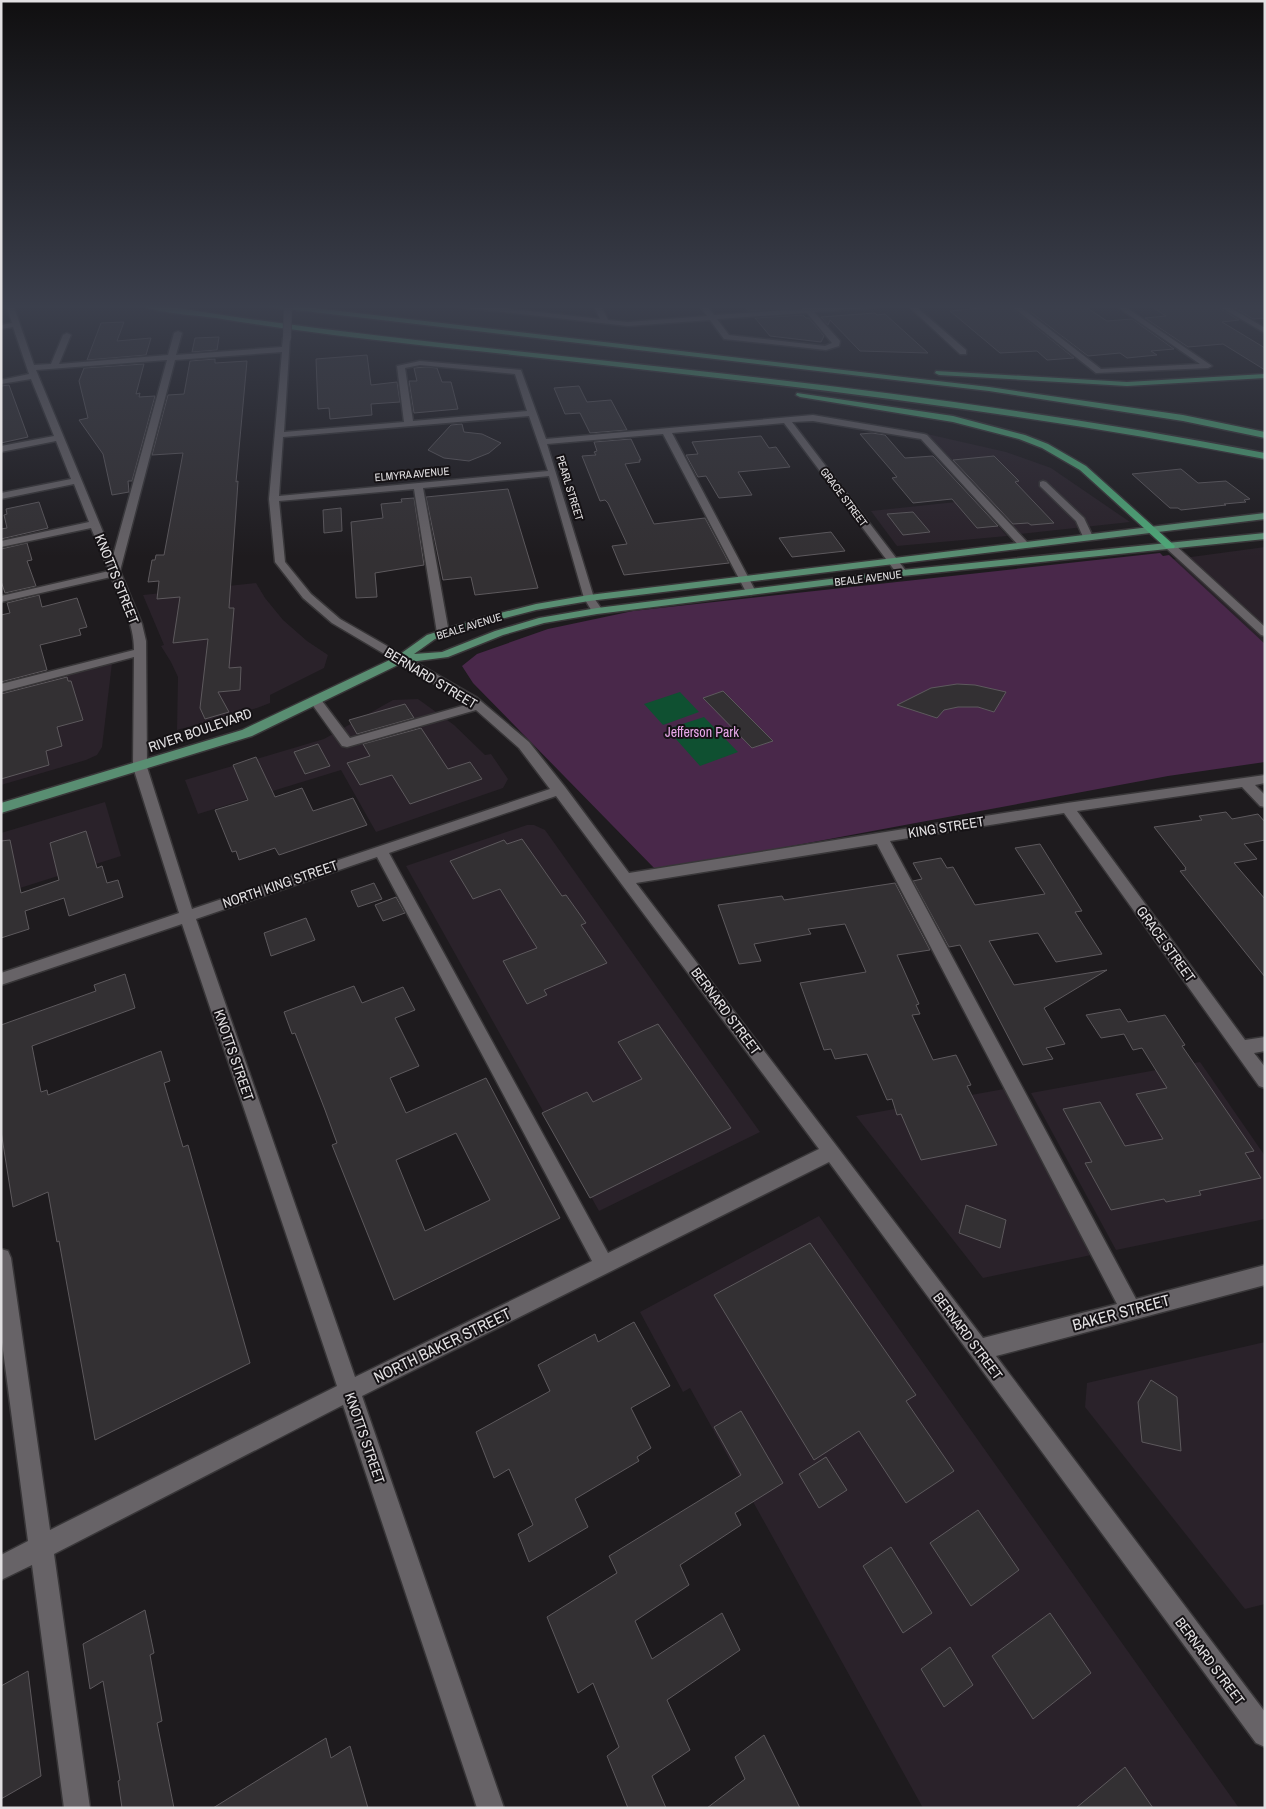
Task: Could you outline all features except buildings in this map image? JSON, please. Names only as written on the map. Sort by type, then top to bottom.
[{"type":"highway","points":[[760,388],[953,419],[1005,431],[1045,446],[1082,468],[1170,546]]},
{"type":"highway","points":[[824,388],[928,400],[1171,437],[1265,456]]},
{"type":"highway","points":[[980,388],[1044,396],[1183,418],[1265,435]]},
{"type":"main road","name":"BEALE AVENUE","points":[[400,659],[431,637],[443,633],[536,607],[589,598],[1265,516]]},
{"type":"main road","name":"BEALE AVENUE","points":[[400,659],[444,655],[499,633],[543,620],[597,611],[902,573],[1265,536]]},
{"type":"main road","name":"RIVER BOULEVARD","points":[[1,808],[247,733],[400,659]]},
{"type":"street","name":"KNOTTS STREET","points":[[39,388],[136,624],[140,652],[140,767],[187,915],[490,1808]]},
{"type":"street","points":[[1,599],[114,573],[164,388]]},
{"type":"street","name":"BERNARD STREET","points":[[283,388],[274,499],[280,562],[296,584],[317,606],[336,621],[478,705],[524,745],[560,790],[832,1152],[1265,1734]]},
{"type":"street","name":"PEARL STREET","points":[[403,388],[409,424]]},
{"type":"street","name":"PEARL STREET","points":[[523,388],[553,473],[589,598],[597,611]]},
{"type":"street","points":[[279,435],[532,414]]},
{"type":"street","points":[[542,442],[814,418],[924,437],[1024,545]]},
{"type":"street","name":"GRACE STREET","points":[[786,420],[902,573]]},
{"type":"street","points":[[666,431],[751,592]]},
{"type":"street","points":[[1,449],[59,438]]},
{"type":"street","name":"ELMYRA AVENUE","points":[[274,499],[553,473]]},
{"type":"street","points":[[1,496],[78,480]]},
{"type":"street","points":[[1042,484],[1080,520],[1088,537]]},
{"type":"street","points":[[418,486],[443,633]]},
{"type":"street","points":[[1,544],[95,524]]},
{"type":"street","points":[[1170,546],[1265,633]]},
{"type":"street","points":[[1,688],[140,652]]},
{"type":"street","points":[[315,700],[346,743],[478,705]]},
{"type":"street","name":"KING STREET","points":[[627,879],[1067,808],[1265,779]]},
{"type":"street","points":[[1246,782],[1265,803]]},
{"type":"street","name":"NORTH KING STREET","points":[[1,979],[560,790]]},
{"type":"street","name":"GRACE STREET","points":[[1067,808],[1265,1081]]},
{"type":"street","points":[[881,838],[1131,1310]]},
{"type":"street","points":[[380,850],[604,1264]]},
{"type":"street","points":[[1241,1048],[1265,1044]]},
{"type":"street","name":"NORTH BAKER STREET","points":[[1,1568],[348,1391],[832,1152]]},
{"type":"street","points":[[1,1258],[77,1808]]},
{"type":"street","name":"BAKER STREET","points":[[978,1350],[1265,1275]]},
{"type":"shaded area","points":[[927,434],[1006,452],[1051,468],[1130,522],[1020,534]]},
{"type":"shaded area","points":[[975,500],[1007,536],[897,546],[871,511]]},
{"type":"shaded area","points":[[1265,547],[1265,648],[1169,560]]},
{"type":"shaded area","points":[[256,583],[265,598],[283,620],[307,641],[328,655],[324,668],[270,695],[270,703],[177,730],[178,677],[161,646],[164,645],[143,595]]},
{"type":"shaded area","points":[[112,663],[102,747],[97,755],[1,785],[1,692]]},
{"type":"shaded area","points":[[680,692],[699,712],[663,725],[644,704]]},
{"type":"shaded area","points":[[418,699],[454,725],[485,755],[491,754],[508,779],[503,788],[376,832],[341,770],[198,814],[185,780],[324,739],[393,700]]},
{"type":"shaded area","points":[[704,717],[738,752],[700,766],[667,729]]},
{"type":"shaded area","points":[[105,802],[121,856],[1,894],[1,833]]},
{"type":"shaded area","points":[[527,825],[534,825],[545,830],[760,1132],[599,1211],[406,866]]},
{"type":"shaded area","points":[[1200,1062],[1265,1156],[1265,1219],[1116,1250],[1031,1093]]},
{"type":"shaded area","points":[[1004,1089],[1091,1255],[983,1278],[856,1116]]},
{"type":"shaded area","points":[[819,1216],[1239,1808],[923,1808],[690,1388],[683,1392],[640,1312]]},
{"type":"shaded area","points":[[1265,1342],[1265,1604],[1245,1609],[1085,1407],[1087,1383]]},
{"type":"green space","name":"Jefferson Park","points":[[1160,553],[1163,556],[1169,555],[1265,644],[1265,762],[1168,776],[657,871],[473,683],[462,666],[477,654],[548,629],[633,611]]}]
